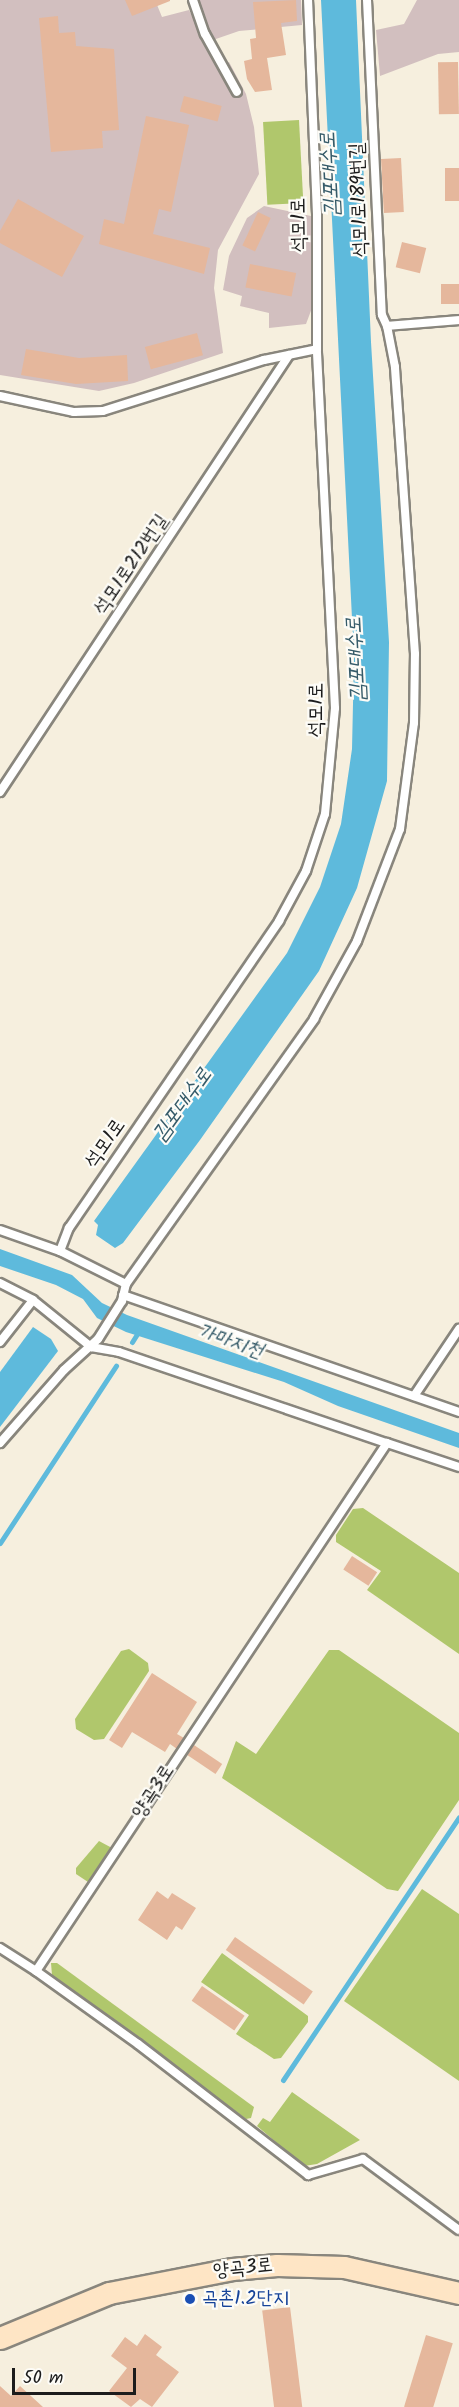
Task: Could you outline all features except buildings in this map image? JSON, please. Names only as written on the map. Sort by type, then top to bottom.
[{"type":"street","name":"양곡3로","points":[[0,2338],[109,2294],[232,2269],[277,2265],[344,2267],[459,2293]]},
{"type":"lane","points":[[193,0],[205,34],[237,92]]},
{"type":"lane","name":"석모1로","points":[[60,1251],[77,1214],[279,921],[306,871],[319,837],[331,775],[335,708],[317,349],[317,214],[308,0]]},
{"type":"lane","name":"석모1로189번길","points":[[126,1284],[319,1010],[357,941],[400,829],[414,723],[416,654],[395,367],[379,294],[367,0]]},
{"type":"lane","points":[[387,326],[459,320]]},
{"type":"lane","points":[[0,396],[74,412],[103,411],[289,355],[317,349]]},
{"type":"lane","name":"석모1로212번길","points":[[0,792],[289,355]]},
{"type":"lane","points":[[0,1230],[60,1251],[126,1284],[122,1298],[98,1339],[64,1370],[0,1443]]},
{"type":"lane","points":[[0,1283],[33,1300],[91,1347],[130,1356],[459,1467]]},
{"type":"lane","points":[[122,1298],[459,1412]]},
{"type":"lane","points":[[0,1342],[33,1300]]},
{"type":"lane","points":[[414,1396],[459,1329]]},
{"type":"lane","name":"양곡3로","points":[[36,1971],[387,1443]]},
{"type":"lane","points":[[0,1948],[138,2044],[308,2175],[363,2159],[459,2230]]},
{"type":"shaded area","points":[[0,0],[155,0],[162,17],[189,10],[218,67],[229,62],[246,94],[254,127],[259,174],[218,250],[214,288],[223,353],[134,383],[99,391],[0,375]]},
{"type":"shaded area","points":[[198,0],[301,0],[302,25],[239,31],[213,40]]},
{"type":"shaded area","points":[[417,0],[459,0],[459,52],[438,54],[380,76],[376,30],[404,24]]},
{"type":"shaded area","points":[[264,206],[311,216],[312,308],[306,324],[269,328],[269,313],[240,306],[242,296],[223,290],[229,256],[247,218]]},
{"type":"green space","points":[[299,120],[303,203],[267,205],[263,122]]},
{"type":"green space","points":[[363,1508],[459,1573],[459,1654],[367,1590],[381,1571],[336,1542],[336,1535],[353,1509]]},
{"type":"green space","points":[[129,1649],[148,1663],[149,1671],[104,1739],[94,1740],[76,1729],[75,1719],[121,1651]]},
{"type":"green space","points":[[329,1650],[339,1650],[459,1733],[459,1800],[398,1891],[387,1889],[222,1778],[236,1741],[256,1754]]},
{"type":"green space","points":[[99,1841],[112,1848],[88,1882],[76,1874],[76,1868]]},
{"type":"green space","points":[[422,1889],[459,1914],[459,2081],[344,2001]]},
{"type":"green space","points":[[222,1953],[308,2016],[308,2022],[281,2058],[274,2059],[236,2034],[249,2015],[201,1982]]},
{"type":"green space","points":[[51,1963],[57,1963],[254,2107],[251,2118],[246,2119],[60,1982],[52,1975]]},
{"type":"green space","points":[[292,2092],[360,2140],[317,2164],[304,2166],[257,2126],[263,2118],[270,2122]]},
{"type":"water","name":"김포대수로","points":[[321,0],[356,0],[371,342],[389,642],[387,781],[357,888],[319,971],[200,1140],[123,1243],[115,1248],[96,1235],[98,1225],[94,1221],[287,953],[320,887],[341,824],[352,749],[354,658]]},
{"type":"water","points":[[0,1249],[72,1275],[102,1303],[127,1315],[459,1433],[459,1448],[338,1406],[284,1382],[126,1332],[97,1318],[83,1299],[56,1285],[0,1266]]},
{"type":"water","points":[[33,1327],[51,1339],[58,1351],[0,1427],[0,1372]]},
{"type":"waterway","points":[[132,1342],[139,1331]]},
{"type":"waterway","points":[[0,1543],[116,1366]]},
{"type":"waterway","points":[[283,2080],[459,1817]]},
{"type":"place","name":"곡촌1.2단지","points":[[190,2299]]},
{"type":"water label","name":"가마지천","points":[[230,1342]]}]
